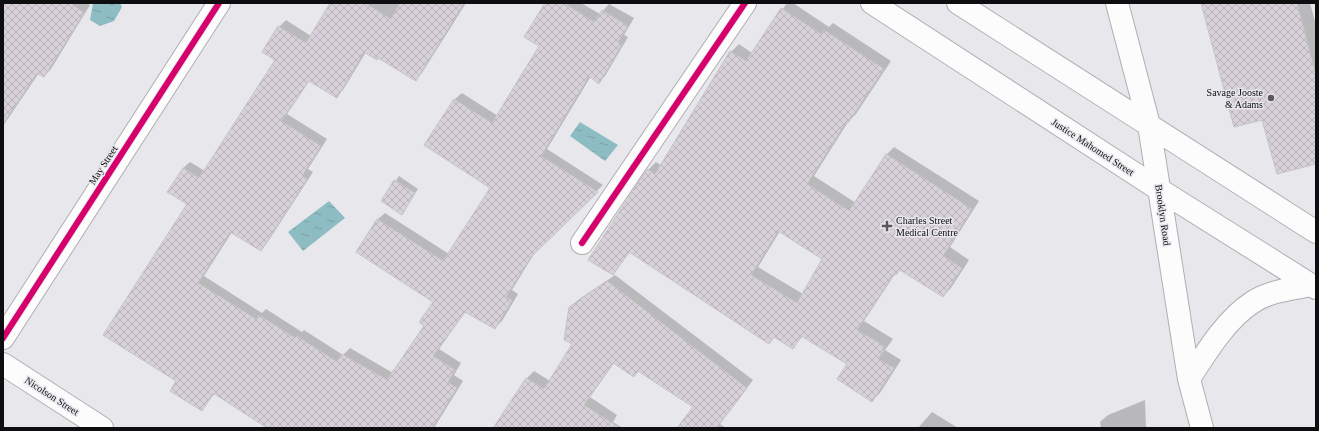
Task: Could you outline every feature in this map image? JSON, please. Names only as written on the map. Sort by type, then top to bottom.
[{"type":"main road","name":"May Street","points":[[3,338],[219,3]]},
{"type":"main road","points":[[582,243],[745,3]]},
{"type":"main road","name":"Justice Mahomed Street","points":[[872,3],[1160,190],[1314,286]]},
{"type":"main road","points":[[958,3],[1316,232]]},
{"type":"main road","name":"Brooklyn Road","points":[[1117,3],[1149,125],[1189,380],[1202,428]]},
{"type":"main road","points":[[1189,380],[1206,353],[1234,317],[1253,302],[1268,295],[1314,286]]},
{"type":"main road","name":"Nicolson Street","points":[[3,364],[102,428]]},
{"type":"water","points":[[93,3],[120,3],[122,7],[114,21],[100,26],[90,20]]},
{"type":"water","points":[[580,122],[618,145],[605,161],[570,136]]},
{"type":"water","points":[[329,201],[345,218],[303,251],[288,232]]},
{"type":"building","points":[[3,3],[70,3],[84,13],[44,77],[37,73],[3,124]]},
{"type":"building","points":[[330,3],[365,3],[391,19],[400,3],[464,3],[416,81],[378,58],[377,60],[364,52],[337,98],[309,81],[281,121],[321,146],[302,176],[307,179],[261,251],[230,232],[198,283],[256,319],[259,315],[295,338],[297,336],[337,362],[342,354],[387,380],[424,326],[419,322],[433,302],[356,252],[377,219],[443,261],[490,188],[424,145],[454,99],[492,123],[539,46],[524,37],[545,3],[564,3],[594,22],[602,10],[628,26],[618,42],[622,44],[599,84],[589,76],[541,156],[598,192],[531,257],[506,297],[512,300],[495,329],[465,312],[433,356],[455,370],[448,382],[457,388],[432,428],[267,428],[213,393],[202,411],[170,391],[176,381],[103,335],[187,204],[167,192],[183,168],[199,178],[275,60],[262,52],[278,26],[306,43]]},
{"type":"building","name":"Savage Jooste & Adams","points":[[1201,3],[1297,3],[1316,76],[1316,164],[1277,174],[1262,120],[1234,127]]},
{"type":"building","points":[[781,8],[821,34],[824,30],[884,69],[848,123],[846,122],[807,184],[849,211],[886,154],[972,209],[943,256],[962,268],[943,297],[900,270],[896,275],[894,274],[857,330],[886,347],[878,359],[894,368],[872,402],[837,379],[847,364],[801,336],[793,349],[774,337],[769,344],[629,252],[613,275],[588,260],[647,169],[655,174],[730,51],[746,61]],"holes":[[[778,231],[822,259],[797,303],[751,275]]]},
{"type":"building","points":[[394,180],[415,193],[402,215],[381,201]]},
{"type":"building","points":[[607,281],[747,388],[716,428],[677,428],[693,407],[638,371],[634,377],[613,363],[584,405],[620,428],[493,428],[526,378],[544,389],[572,344],[564,340],[569,307]]},
{"type":"cycle path","points":[[3,338],[219,3]]},
{"type":"cycle path","points":[[582,243],[745,3]]},
{"type":"place","name":"Savage Jooste & Adams","points":[[1271,98]]},
{"type":"place","name":"Charles Street Medical Centre","points":[[887,226]]}]
